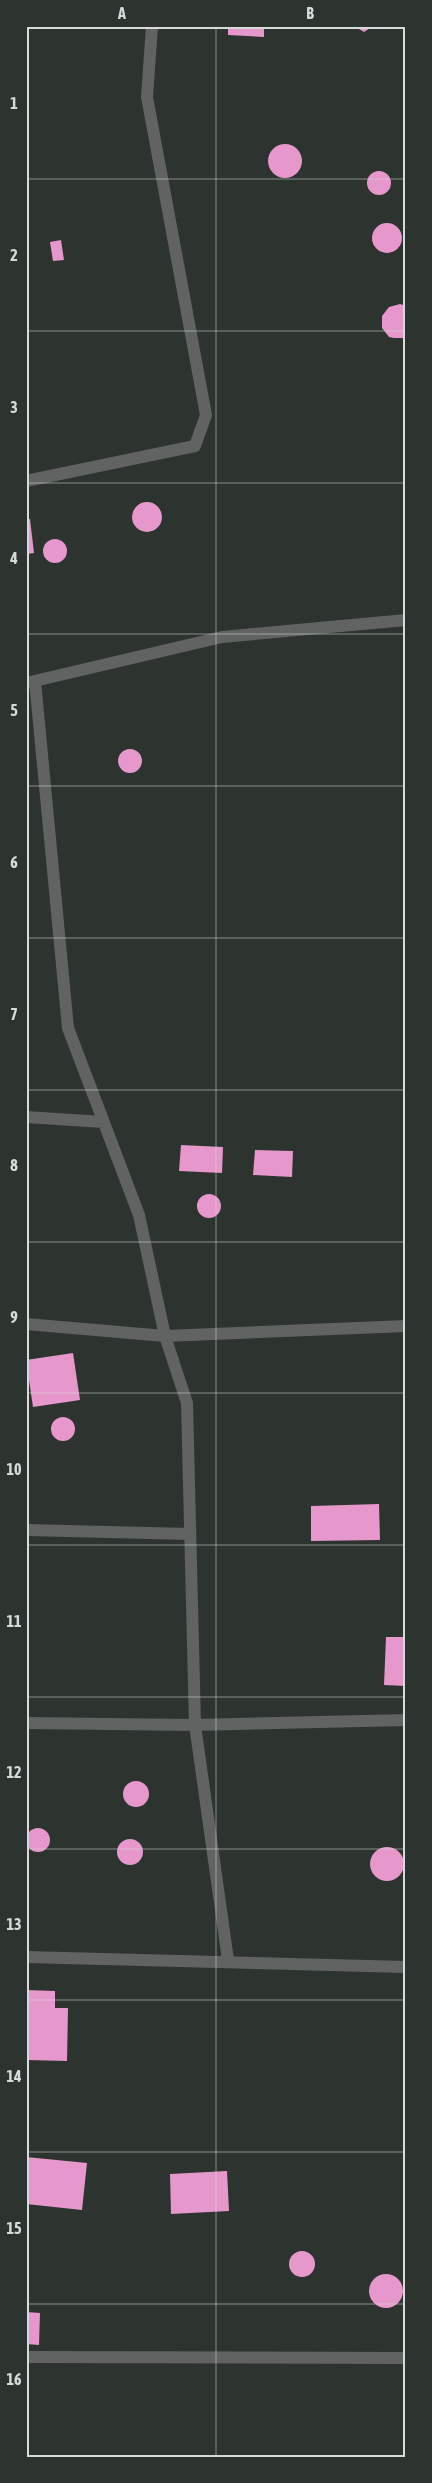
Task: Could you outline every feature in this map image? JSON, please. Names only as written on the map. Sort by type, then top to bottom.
[{"type":"street","points":[[26,481],[195,446],[206,414],[148,97],[152,26]]},
{"type":"street","points":[[228,1960],[195,1725],[187,1403],[165,1336],[139,1215],[68,1028],[31,682],[222,637],[406,620]]},
{"type":"street","points":[[26,1117],[103,1122]]},
{"type":"street","points":[[26,1324],[165,1336],[406,1326]]},
{"type":"street","points":[[26,1530],[190,1534]]},
{"type":"street","points":[[26,1722],[195,1725],[406,1720]]},
{"type":"street","points":[[26,1957],[228,1960],[406,1967]]},
{"type":"street","points":[[26,2357],[406,2358]]},
{"type":"building","points":[[228,26],[264,26],[264,37],[228,35]]},
{"type":"building","points":[[354,26],[373,26],[364,32]]},
{"type":"building","points":[[285,144],[297,149],[302,161],[297,173],[285,178],[273,173],[268,161],[273,149]]},
{"type":"building","points":[[379,171],[388,174],[391,183],[388,192],[379,195],[370,192],[367,183],[370,174]]},
{"type":"building","points":[[387,223],[393,224],[401,232],[401,244],[393,252],[387,253],[381,252],[373,244],[372,238],[373,232],[381,224]]},
{"type":"building","points":[[61,240],[64,260],[53,261],[50,242]]},
{"type":"building","points":[[400,304],[406,306],[406,338],[389,337],[382,328],[382,316],[389,307]]},
{"type":"building","points":[[147,502],[157,507],[162,517],[157,527],[147,532],[137,527],[132,517],[137,507]]},
{"type":"building","points":[[30,519],[34,553],[26,554],[26,520]]},
{"type":"building","points":[[55,539],[64,542],[67,551],[64,560],[55,563],[46,560],[43,551],[46,542]]},
{"type":"building","points":[[130,749],[139,752],[142,761],[139,770],[130,773],[121,770],[118,761],[121,752]]},
{"type":"building","points":[[181,1145],[223,1147],[222,1173],[179,1171]]},
{"type":"building","points":[[255,1150],[293,1151],[292,1177],[253,1175]]},
{"type":"building","points":[[209,1194],[218,1197],[221,1206],[218,1215],[209,1218],[200,1215],[197,1206],[200,1197]]},
{"type":"building","points":[[73,1353],[80,1400],[33,1407],[26,1360]]},
{"type":"building","points":[[63,1417],[72,1420],[75,1429],[72,1438],[63,1441],[54,1438],[51,1429],[54,1420]]},
{"type":"building","points":[[379,1504],[380,1540],[311,1541],[311,1506]]},
{"type":"building","points":[[386,1637],[406,1637],[406,1686],[384,1685]]},
{"type":"building","points":[[136,1781],[145,1785],[149,1794],[145,1803],[136,1807],[127,1803],[123,1794],[127,1785]]},
{"type":"building","points":[[33,1828],[43,1828],[50,1835],[50,1845],[43,1852],[33,1852],[26,1845],[26,1835]]},
{"type":"building","points":[[130,1839],[139,1843],[143,1852],[139,1861],[130,1865],[121,1861],[117,1852],[121,1843]]},
{"type":"building","points":[[387,1847],[399,1852],[404,1864],[399,1876],[387,1881],[375,1876],[370,1864],[375,1852]]},
{"type":"building","points":[[26,1990],[55,1991],[55,2008],[68,2008],[67,2061],[26,2060]]},
{"type":"building","points":[[26,2157],[87,2163],[82,2210],[26,2204]]},
{"type":"building","points":[[227,2171],[229,2211],[171,2214],[170,2174]]},
{"type":"building","points":[[302,2251],[311,2255],[315,2264],[311,2273],[302,2277],[293,2273],[289,2264],[293,2255]]},
{"type":"building","points":[[386,2274],[393,2275],[398,2279],[402,2284],[402,2298],[398,2303],[393,2307],[386,2308],[379,2307],[374,2303],[370,2298],[369,2291],[370,2284],[374,2279],[379,2275]]},
{"type":"building","points":[[26,2312],[40,2313],[39,2345],[26,2344]]}]
